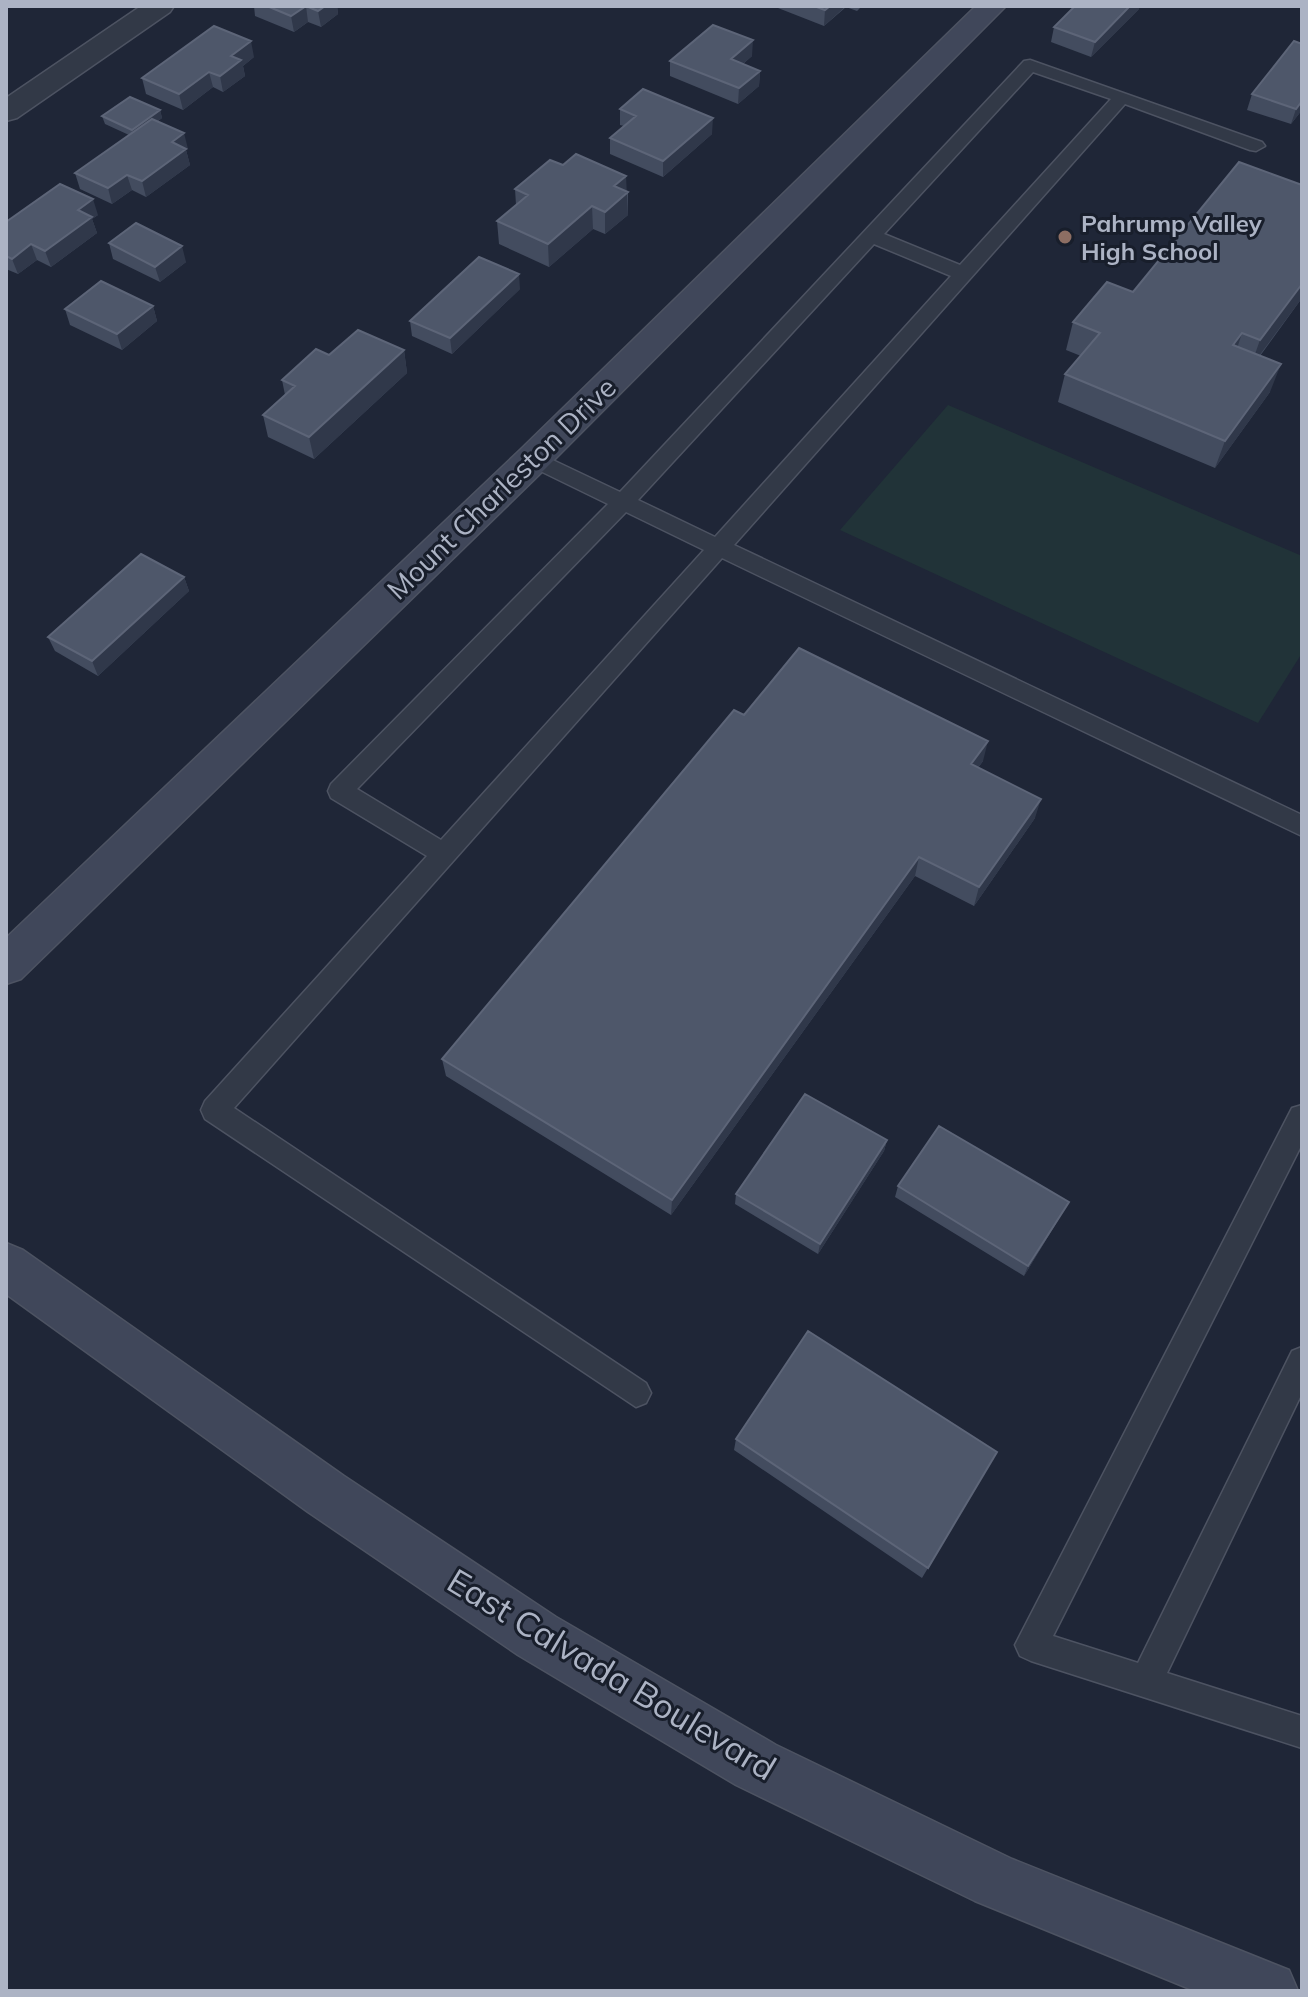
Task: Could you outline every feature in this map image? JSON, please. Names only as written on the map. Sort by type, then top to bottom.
[{"type":"street","points":[[6,112],[160,6]]},
{"type":"street","name":"Mount Charleston Drive","points":[[6,966],[533,459],[992,6]]},
{"type":"street","name":"East Calvada Boulevard","points":[[6,1266],[326,1494],[537,1636],[756,1765],[995,1881],[1268,1991]]},
{"type":"lane","points":[[445,855],[340,791],[622,503],[1030,65],[1256,146]]},
{"type":"lane","points":[[636,1393],[215,1110],[1122,97]]},
{"type":"lane","points":[[870,235],[964,274]]},
{"type":"lane","points":[[533,459],[1302,826]]},
{"type":"lane","points":[[1302,1117],[1031,1645],[1302,1732]]},
{"type":"lane","points":[[1146,1682],[1302,1361]]},
{"type":"shaded area","points":[[948,405],[1302,556],[1302,653],[1258,723],[840,530]]},
{"type":"building","points":[[267,6],[306,6],[291,16]]},
{"type":"building","points":[[306,6],[325,6],[318,11]]},
{"type":"building","points":[[1075,6],[1130,6],[1095,42],[1054,27]]},
{"type":"building","points":[[713,25],[753,40],[731,59],[760,71],[739,88],[670,61]]},
{"type":"building","points":[[214,26],[251,41],[231,56],[241,60],[220,76],[209,72],[179,94],[142,78]]},
{"type":"building","points":[[1294,41],[1302,44],[1302,101],[1296,109],[1252,94]]},
{"type":"building","points":[[643,89],[713,118],[663,161],[610,138],[636,116],[620,109]]},
{"type":"building","points":[[130,97],[160,110],[132,130],[102,116]]},
{"type":"building","points":[[152,119],[184,133],[172,142],[186,149],[142,181],[127,175],[108,188],[75,173]]},
{"type":"building","points":[[576,154],[626,176],[614,186],[628,192],[605,212],[592,206],[548,244],[497,221],[528,195],[515,189],[550,160],[563,165]]},
{"type":"building","points":[[1239,162],[1302,185],[1302,284],[1260,340],[1242,333],[1233,345],[1281,364],[1225,441],[1065,374],[1100,333],[1073,322],[1107,282],[1133,292]]},
{"type":"building","points":[[60,184],[93,199],[78,210],[92,217],[45,251],[31,244],[12,259],[6,256],[6,222]]},
{"type":"building","points":[[136,223],[182,246],[155,267],[109,243]]},
{"type":"building","points":[[479,257],[519,274],[450,338],[410,321]]},
{"type":"building","points":[[101,281],[153,306],[117,334],[65,309]]},
{"type":"building","points":[[358,330],[404,350],[309,437],[263,415],[295,386],[282,380],[316,349],[329,355]]},
{"type":"building","points":[[141,554],[184,577],[92,661],[48,637]]},
{"type":"building","points":[[799,648],[988,741],[971,764],[1041,799],[979,887],[919,857],[672,1200],[442,1059],[734,710],[744,715]]},
{"type":"building","points":[[805,1094],[887,1140],[820,1244],[736,1194]]},
{"type":"building","points":[[939,1126],[1069,1202],[1028,1266],[898,1186]]},
{"type":"building","points":[[808,1331],[997,1452],[928,1568],[736,1439]]},
{"type":"place","name":"Pahrump Valley High School","points":[[1065,237]]}]
